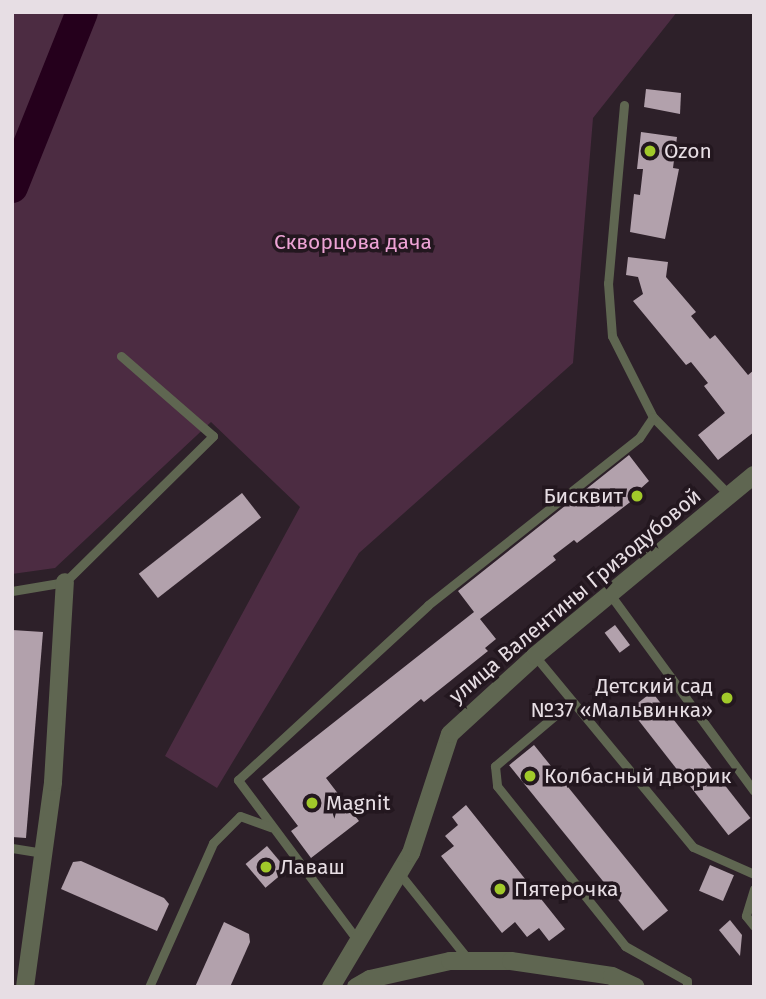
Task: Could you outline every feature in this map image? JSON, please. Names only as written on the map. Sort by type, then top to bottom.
[{"type":"street","name":"улица Валентины Гризодубовой","points":[[331,987],[411,853],[450,734],[535,656],[754,475]]},
{"type":"street","points":[[25,987],[64,657],[65,582]]},
{"type":"street","points":[[356,987],[470,961],[511,961],[636,987]]},
{"type":"lane","points":[[624,105],[607,283],[612,336],[653,417],[729,495]]},
{"type":"lane","points":[[12,591],[65,582],[213,436],[121,356]]},
{"type":"lane","points":[[359,943],[237,780],[428,605],[639,439],[653,417]]},
{"type":"lane","points":[[609,593],[754,791]]},
{"type":"lane","points":[[535,656],[692,847],[754,874]]},
{"type":"lane","points":[[572,701],[495,766],[497,786],[625,946],[687,981],[687,987]]},
{"type":"lane","points":[[149,987],[213,844],[240,816],[273,827]]},
{"type":"lane","points":[[12,848],[42,853]]},
{"type":"lane","points":[[400,873],[470,961]]},
{"type":"lane","points":[[754,889],[746,916],[754,926]]},
{"type":"green space","name":"Скворцова дача","points":[[12,12],[677,12],[593,118],[573,363],[359,553],[217,788],[165,756],[300,507],[211,422],[55,568],[12,574]]},
{"type":"building","points":[[646,89],[681,93],[680,114],[644,107]]},
{"type":"building","points":[[641,132],[677,137],[673,168],[679,169],[665,239],[630,232],[634,194],[640,195],[643,169],[637,169]]},
{"type":"building","points":[[628,257],[668,262],[666,277],[696,312],[691,316],[710,339],[715,335],[748,375],[754,370],[754,432],[718,460],[698,435],[725,413],[704,386],[708,383],[691,362],[686,365],[633,301],[643,294],[638,277],[626,275]]},
{"type":"building","points":[[629,455],[649,481],[639,490],[642,493],[577,543],[574,540],[553,556],[556,560],[480,619],[496,639],[485,648],[488,651],[424,702],[421,699],[326,778],[359,821],[311,858],[291,831],[298,826],[262,779],[474,612],[458,591]]},
{"type":"building","points":[[242,493],[261,517],[158,598],[139,574]]},
{"type":"building","points":[[615,625],[630,645],[620,653],[605,633]]},
{"type":"building","points":[[12,630],[43,632],[26,838],[12,837]]},
{"type":"building","points":[[652,692],[751,818],[728,835],[630,709]]},
{"type":"building","points":[[534,745],[668,911],[643,931],[509,765]]},
{"type":"building","name":"Пятерочка","points":[[466,805],[565,929],[549,941],[539,928],[527,937],[515,922],[502,933],[441,856],[454,846],[445,836],[458,825],[452,817]]},
{"type":"building","name":"Лаваш","points":[[267,846],[287,870],[265,888],[246,864]]},
{"type":"building","points":[[81,861],[164,898],[169,904],[157,931],[61,889],[73,862]]},
{"type":"building","points":[[710,865],[734,875],[723,901],[699,891]]},
{"type":"building","points":[[730,920],[742,935],[740,956],[719,930]]},
{"type":"building","points":[[224,922],[249,934],[250,942],[230,987],[195,987]]},
{"type":"waterway","points":[[12,187],[82,12]]},
{"type":"place","name":"Ozon","points":[[650,151]]},
{"type":"place","name":"Бисквит","points":[[637,496]]},
{"type":"place","name":"Детский сад №37 «Мальвинка»","points":[[727,698]]},
{"type":"place","name":"Колбасный дворик","points":[[530,776]]},
{"type":"place","name":"Magnit","points":[[312,803]]},
{"type":"place","name":"Лаваш","points":[[266,867]]},
{"type":"place","name":"Пятерочка","points":[[500,889]]}]
